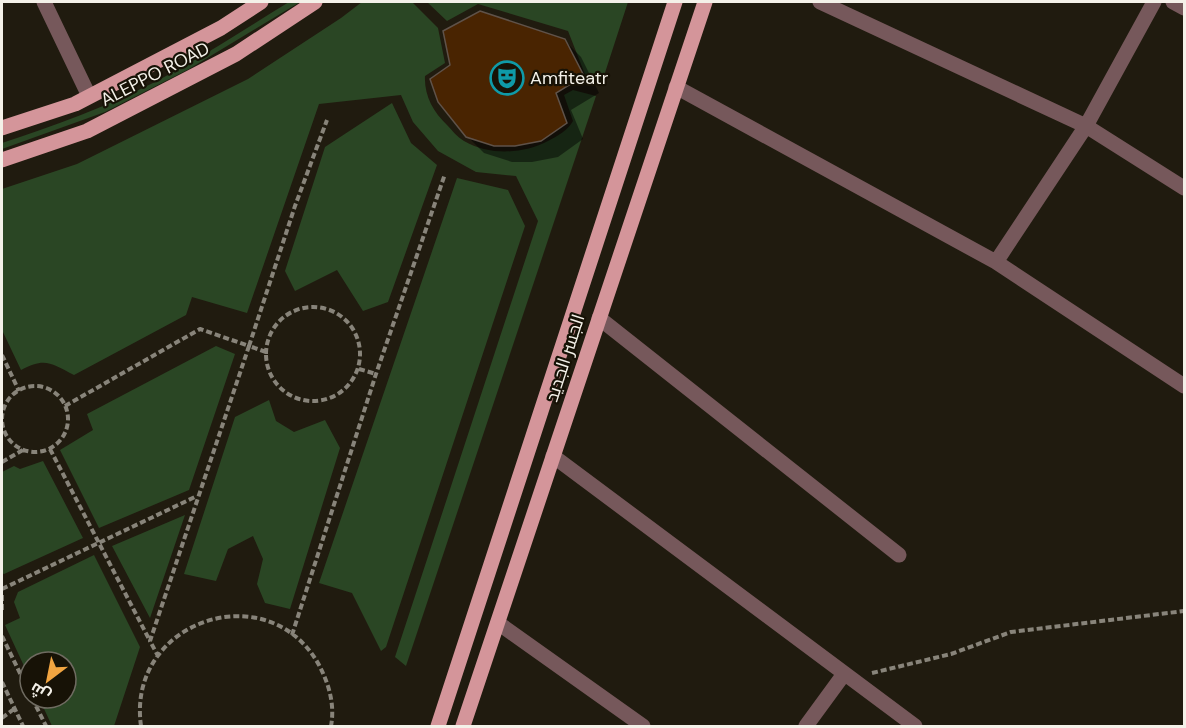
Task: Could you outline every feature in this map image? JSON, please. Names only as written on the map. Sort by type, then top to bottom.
[{"type":"main road","name":"ALEPPO ROAD","points":[[2,128],[75,104],[221,28],[261,2]]},
{"type":"main road","name":"ALEPPO ROAD","points":[[2,160],[87,131],[236,54],[315,2]]},
{"type":"main road","name":"الجسر الجديد","points":[[438,726],[675,2]]},
{"type":"main road","name":"الجسر الجديد","points":[[463,726],[705,2]]},
{"type":"street","points":[[44,2],[89,96]]},
{"type":"street","points":[[820,2],[1086,126],[1185,188]]},
{"type":"street","points":[[996,262],[1086,126],[1154,2]]},
{"type":"street","points":[[1173,2],[1185,8]]},
{"type":"street","points":[[676,87],[996,262],[1185,386]]},
{"type":"street","points":[[599,318],[899,555]]},
{"type":"street","points":[[553,456],[915,726]]},
{"type":"street","points":[[498,623],[643,726]]},
{"type":"street","points":[[806,726],[844,674]]},
{"type":"path","points":[[150,641],[295,206],[327,120]]},
{"type":"path","points":[[292,635],[376,374],[445,174]]},
{"type":"path","points":[[309,306],[325,307],[339,313],[351,324],[358,338],[361,353],[359,369],[351,383],[340,393],[325,400],[310,401],[294,397],[281,388],[271,376],[266,361],[266,352],[271,330],[281,318],[294,310],[309,306]]},
{"type":"path","points":[[65,406],[200,329],[266,352]]},
{"type":"path","points":[[2,355],[19,391]]},
{"type":"path","points":[[359,369],[376,374]]},
{"type":"path","points":[[28,387],[50,390],[65,406],[68,425],[58,443],[50,449],[32,452],[23,450],[9,438],[4,430],[2,413],[6,404],[19,391],[28,387]]},
{"type":"path","points":[[50,449],[158,656]]},
{"type":"path","points":[[2,462],[23,450]]},
{"type":"path","points":[[2,589],[198,496]]},
{"type":"path","points":[[2,595],[2,610]]},
{"type":"path","points":[[844,674],[876,673],[951,654],[1011,632],[1185,610]]},
{"type":"path","points":[[141,726],[139,709],[146,676],[163,647],[189,627],[221,616],[255,617],[286,629],[311,651],[328,681],[333,714],[331,726]]},
{"type":"path","points":[[2,636],[18,669]]},
{"type":"path","points":[[2,684],[23,726]]},
{"type":"path","points":[[2,718],[14,709]]},
{"type":"path","points":[[38,710],[46,726]]},
{"type":"green space","points":[[289,2],[300,2],[189,69],[105,112],[2,149],[2,143],[118,100],[155,82]]},
{"type":"green space","points":[[362,2],[412,2],[438,28],[445,63],[425,76],[428,96],[442,120],[459,138],[474,146],[506,152],[538,145],[552,139],[573,121],[564,95],[573,90],[596,96],[406,666],[395,657],[538,221],[516,176],[476,172],[438,151],[413,122],[401,95],[319,104],[247,313],[192,297],[186,315],[74,375],[48,363],[36,364],[21,370],[2,330],[2,189],[77,164],[248,79]]},
{"type":"green space","points":[[427,2],[628,2],[601,85],[588,82],[568,31],[478,4],[447,21]]},
{"type":"green space","points":[[392,103],[411,143],[437,165],[388,302],[363,311],[337,270],[295,291],[285,271],[325,147]]},
{"type":"green space","points":[[457,178],[508,190],[525,226],[386,647],[381,651],[352,593],[319,583]]},
{"type":"green space","points":[[216,346],[235,354],[189,490],[99,528],[60,450],[93,430],[87,414]]},
{"type":"green space","points":[[269,400],[276,421],[294,432],[325,420],[340,448],[290,609],[265,603],[257,584],[263,559],[253,536],[228,549],[216,581],[184,574],[235,417]]},
{"type":"green space","points":[[43,461],[83,538],[4,574],[2,573],[2,472],[14,466],[20,469]]},
{"type":"green space","points":[[185,515],[150,618],[112,546]]},
{"type":"green space","points":[[94,555],[140,647],[114,726],[52,726],[45,710],[78,710],[78,650],[18,650],[18,653],[5,625],[20,618],[14,602],[18,592]]},
{"type":"building","name":"Amfiteatr","points":[[480,11],[565,39],[584,76],[556,93],[567,123],[541,141],[515,146],[494,146],[466,137],[438,102],[430,79],[450,65],[443,31]]},
{"type":"place","name":"Amfiteatr","points":[[507,78]]}]
